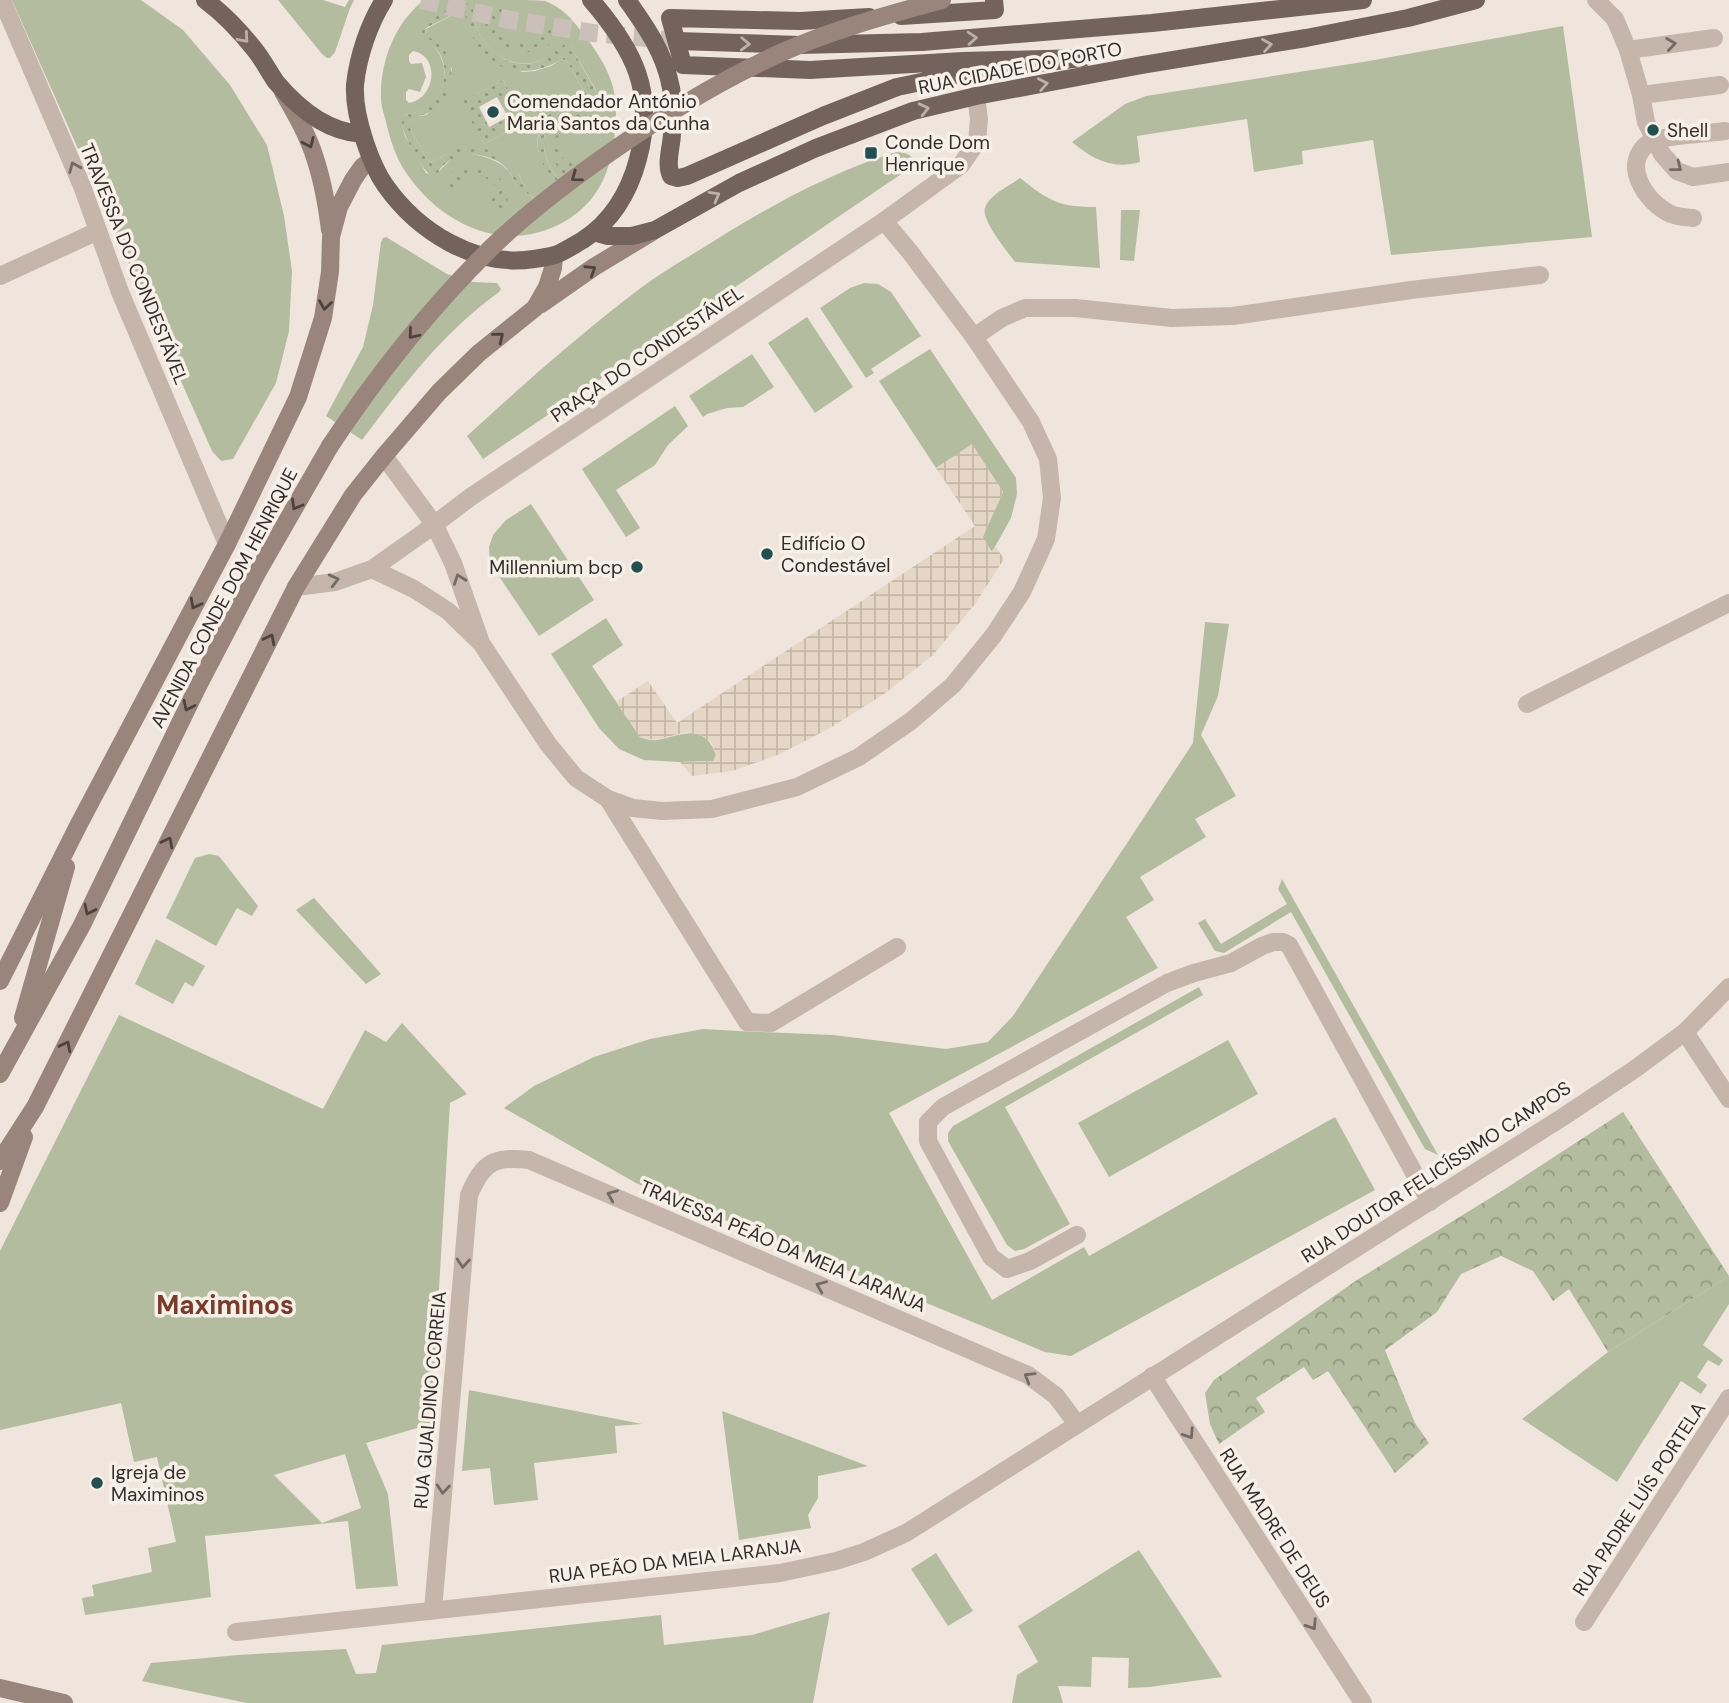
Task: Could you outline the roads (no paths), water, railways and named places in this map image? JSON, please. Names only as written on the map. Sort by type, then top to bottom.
[{"type":"main road","points":[[205,0],[223,13],[256,51],[299,120],[315,156],[326,197],[331,237]]},
{"type":"main road","points":[[384,0],[368,29],[355,85],[362,134],[371,160],[384,184],[422,225],[448,242],[472,253],[491,259],[517,261],[554,256],[594,232],[619,205],[632,181],[641,149],[645,114],[641,82],[628,51],[611,23],[591,0]]},
{"type":"main road","points":[[627,0],[651,33],[665,63],[672,90],[672,136],[668,170],[671,176],[678,178],[823,116],[897,88],[984,69],[1083,58],[810,69],[683,65],[670,18],[800,21],[995,10],[994,0]]},
{"type":"main road","name":"AVENIDA CONDE DOM HENRIQUE","points":[[0,1074],[82,925],[198,686],[257,573],[330,446],[409,339],[490,249],[521,220],[631,137],[683,104],[778,54],[883,16],[942,0]]},
{"type":"main road","name":"RUA CIDADE DO PORTO","points":[[677,41],[799,45],[922,42],[1152,23],[1363,0]]},
{"type":"main road","name":"RUA CIDADE DO PORTO","points":[[594,232],[608,236],[632,236],[655,230],[739,183],[816,148],[913,111],[976,96],[1142,65],[1319,36],[1408,18],[1476,0]]},
{"type":"main road","points":[[277,82],[300,106],[326,126],[362,134]]},
{"type":"main road","name":"AVENIDA CONDE DOM HENRIQUE","points":[[0,981],[79,824],[227,544],[298,397],[323,318],[330,272],[331,237],[339,207],[353,180],[371,160]]},
{"type":"main road","points":[[0,1161],[35,1107],[296,587],[353,495],[439,393],[479,353],[535,308],[594,267],[655,230]]},
{"type":"main road","points":[[535,308],[547,287],[554,256]]},
{"type":"main road","name":"AVENIDA CONDE DOM HENRIQUE","points":[[15,1045],[79,824]]},
{"type":"main road","points":[[0,1203],[35,1107]]},
{"type":"main road","points":[[0,1689],[64,1703]]},
{"type":"street","name":"TRAVESSA DO CONDESTÁVEL","points":[[2,0],[82,186],[120,292],[227,544]]},
{"type":"street","points":[[1596,0],[1615,19],[1629,50],[1646,122],[1662,154],[1677,171],[1693,177],[1729,172]]},
{"type":"street","points":[[1629,50],[1714,38]]},
{"type":"street","points":[[1641,95],[1720,85]]},
{"type":"street","name":"PRAÇA DO CONDESTÁVEL","points":[[296,587],[335,582],[372,569],[484,488],[884,222],[961,165],[977,142],[979,119],[976,96]]},
{"type":"street","points":[[1692,218],[1673,215],[1658,206],[1643,191],[1636,172],[1637,158],[1643,147],[1654,140],[1725,131]]},
{"type":"street","points":[[372,569],[414,589],[448,611],[481,643],[548,744],[576,778],[608,799],[634,808],[663,811],[712,809],[797,787],[859,757],[911,721],[953,685],[993,636],[1022,592],[1046,539],[1052,498],[1048,459],[1031,422],[974,337],[884,222]]},
{"type":"street","points":[[0,276],[98,231]]},
{"type":"street","points":[[974,337],[1024,307],[1075,308],[1172,318],[1233,316],[1411,290],[1540,275]]},
{"type":"street","points":[[384,456],[434,524],[453,563],[481,643]]},
{"type":"street","points":[[1527,704],[1729,603]]},
{"type":"street","points":[[608,799],[747,1022],[771,1023],[897,947]]},
{"type":"street","points":[[1077,1235],[1030,1261],[1007,1269],[991,1257],[928,1141],[928,1122],[943,1107],[1167,983],[1231,963],[1273,942],[1289,945],[1430,1202]]},
{"type":"street","name":"RUA DOUTOR FELICÍSSIMO CAMPOS","points":[[1152,1376],[1430,1202],[1634,1069],[1685,1032],[1729,987]]},
{"type":"street","points":[[1685,1032],[1729,1099]]},
{"type":"street","name":"TRAVESSA PEÃO DA MEIA LARANJA","points":[[469,1195],[477,1175],[491,1163],[507,1157],[529,1160],[1028,1375],[1056,1396],[1077,1424]]},
{"type":"street","name":"RUA GUALDINO CORREIA","points":[[433,1610],[469,1195]]},
{"type":"street","name":"RUA PEÃO DA MEIA LARANJA","points":[[236,1632],[780,1573],[836,1561],[906,1533],[1152,1376]]},
{"type":"street","name":"RUA MADRE DE DEUS","points":[[1152,1376],[1363,1703]]},
{"type":"street","name":"RUA PADRE LUÍS PORTELA","points":[[1584,1622],[1729,1398]]},
{"type":"tunnel","points":[[421,0],[505,19],[593,33],[677,41]]},
{"type":"place","name":"Comendador António Maria Santos da Cunha","points":[[493,112]]},
{"type":"place","name":"Shell","points":[[1653,130]]},
{"type":"place","name":"Conde Dom Henrique","points":[[871,153]]},
{"type":"place","name":"Edifício O Condestável","points":[[767,554]]},
{"type":"place","name":"Millennium bcp","points":[[637,567]]},
{"type":"place","name":"Igreja de Maximinos","points":[[97,1483]]},
{"type":"district","name":"Maximinos","points":[[225,1305]]}]
